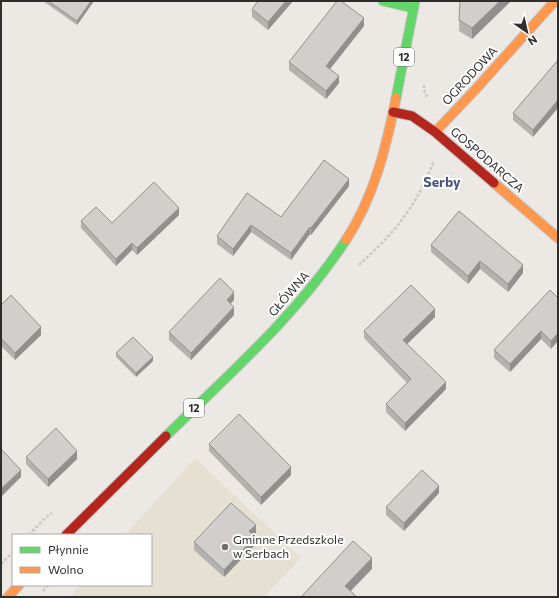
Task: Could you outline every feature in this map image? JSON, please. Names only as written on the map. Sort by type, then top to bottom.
[{"type":"main road","points":[[383,1],[414,4]]},
{"type":"main road","name":"OGRODOWA","points":[[435,132],[555,1]]},
{"type":"main road","name":"GŁÓWNA","points":[[67,534],[293,309],[344,244],[366,203],[382,160],[414,4]]},
{"type":"main road","name":"GOSPODARCZA","points":[[393,112],[412,116],[435,132],[558,238]]},
{"type":"main road","points":[[8,597],[18,586]]},
{"type":"path","points":[[424,83],[424,90],[427,97]]},
{"type":"path","points":[[1,564],[12,553]]},
{"type":"shaded area","points":[[195,458],[301,558],[264,597],[70,597],[79,586],[152,586],[152,534],[126,534]]},
{"type":"building","points":[[48,1],[91,1],[77,21]]},
{"type":"building","points":[[258,1],[286,1],[268,22],[252,9]]},
{"type":"building","points":[[337,1],[341,1],[364,18],[326,66],[339,76],[326,91],[289,62]]},
{"type":"building","points":[[460,1],[500,1],[472,28],[459,20]]},
{"type":"building","points":[[558,60],[558,100],[533,130],[513,113]]},
{"type":"building","points":[[324,160],[349,179],[291,253],[251,225],[233,249],[217,236],[247,193],[281,217]]},
{"type":"building","points":[[154,182],[179,208],[137,248],[132,243],[116,259],[81,221],[96,207],[112,223]]},
{"type":"building","points":[[459,211],[523,265],[508,284],[480,261],[468,276],[431,245]]},
{"type":"building","points":[[220,278],[234,292],[227,300],[234,307],[191,353],[169,332]]},
{"type":"building","points":[[411,285],[435,309],[403,340],[446,382],[405,423],[386,404],[411,379],[364,331]]},
{"type":"building","points":[[550,290],[558,298],[558,333],[551,341],[541,331],[510,364],[494,350]]},
{"type":"building","points":[[11,295],[41,327],[15,353],[1,338],[1,305]]},
{"type":"building","points":[[133,337],[153,357],[136,373],[116,353]]},
{"type":"building","points":[[239,414],[291,467],[261,497],[209,444]]},
{"type":"building","points":[[56,428],[77,451],[48,479],[26,457]]},
{"type":"building","points":[[1,449],[21,470],[1,489]]},
{"type":"building","points":[[422,470],[439,486],[404,523],[386,507]]},
{"type":"building","name":"Gminne Przedszkole w Serbach","points":[[231,503],[256,525],[249,531],[255,537],[224,570],[194,542]]},
{"type":"building","points":[[353,541],[372,558],[345,586],[357,597],[301,597]]},
{"type":"traffic: fast","points":[[383,1],[413,8]]},
{"type":"traffic: fast","points":[[396,98],[415,1]]},
{"type":"traffic: fast","points":[[166,436],[238,367],[284,319],[306,294],[346,240]]},
{"type":"traffic: slow","points":[[435,132],[555,1]]},
{"type":"traffic: slow","points":[[346,240],[356,224],[378,172],[396,98]]},
{"type":"traffic: slow","points":[[494,183],[558,238]]},
{"type":"traffic: slow","points":[[8,597],[18,586]]},
{"type":"traffic: jam","points":[[393,112],[412,116],[435,132],[494,183]]},
{"type":"traffic: jam","points":[[67,534],[166,436]]},
{"type":"place","name":"Gminne Przedszkole w Serbach","points":[[225,547]]},
{"type":"district","name":"Serby","points":[[442,182]]}]
